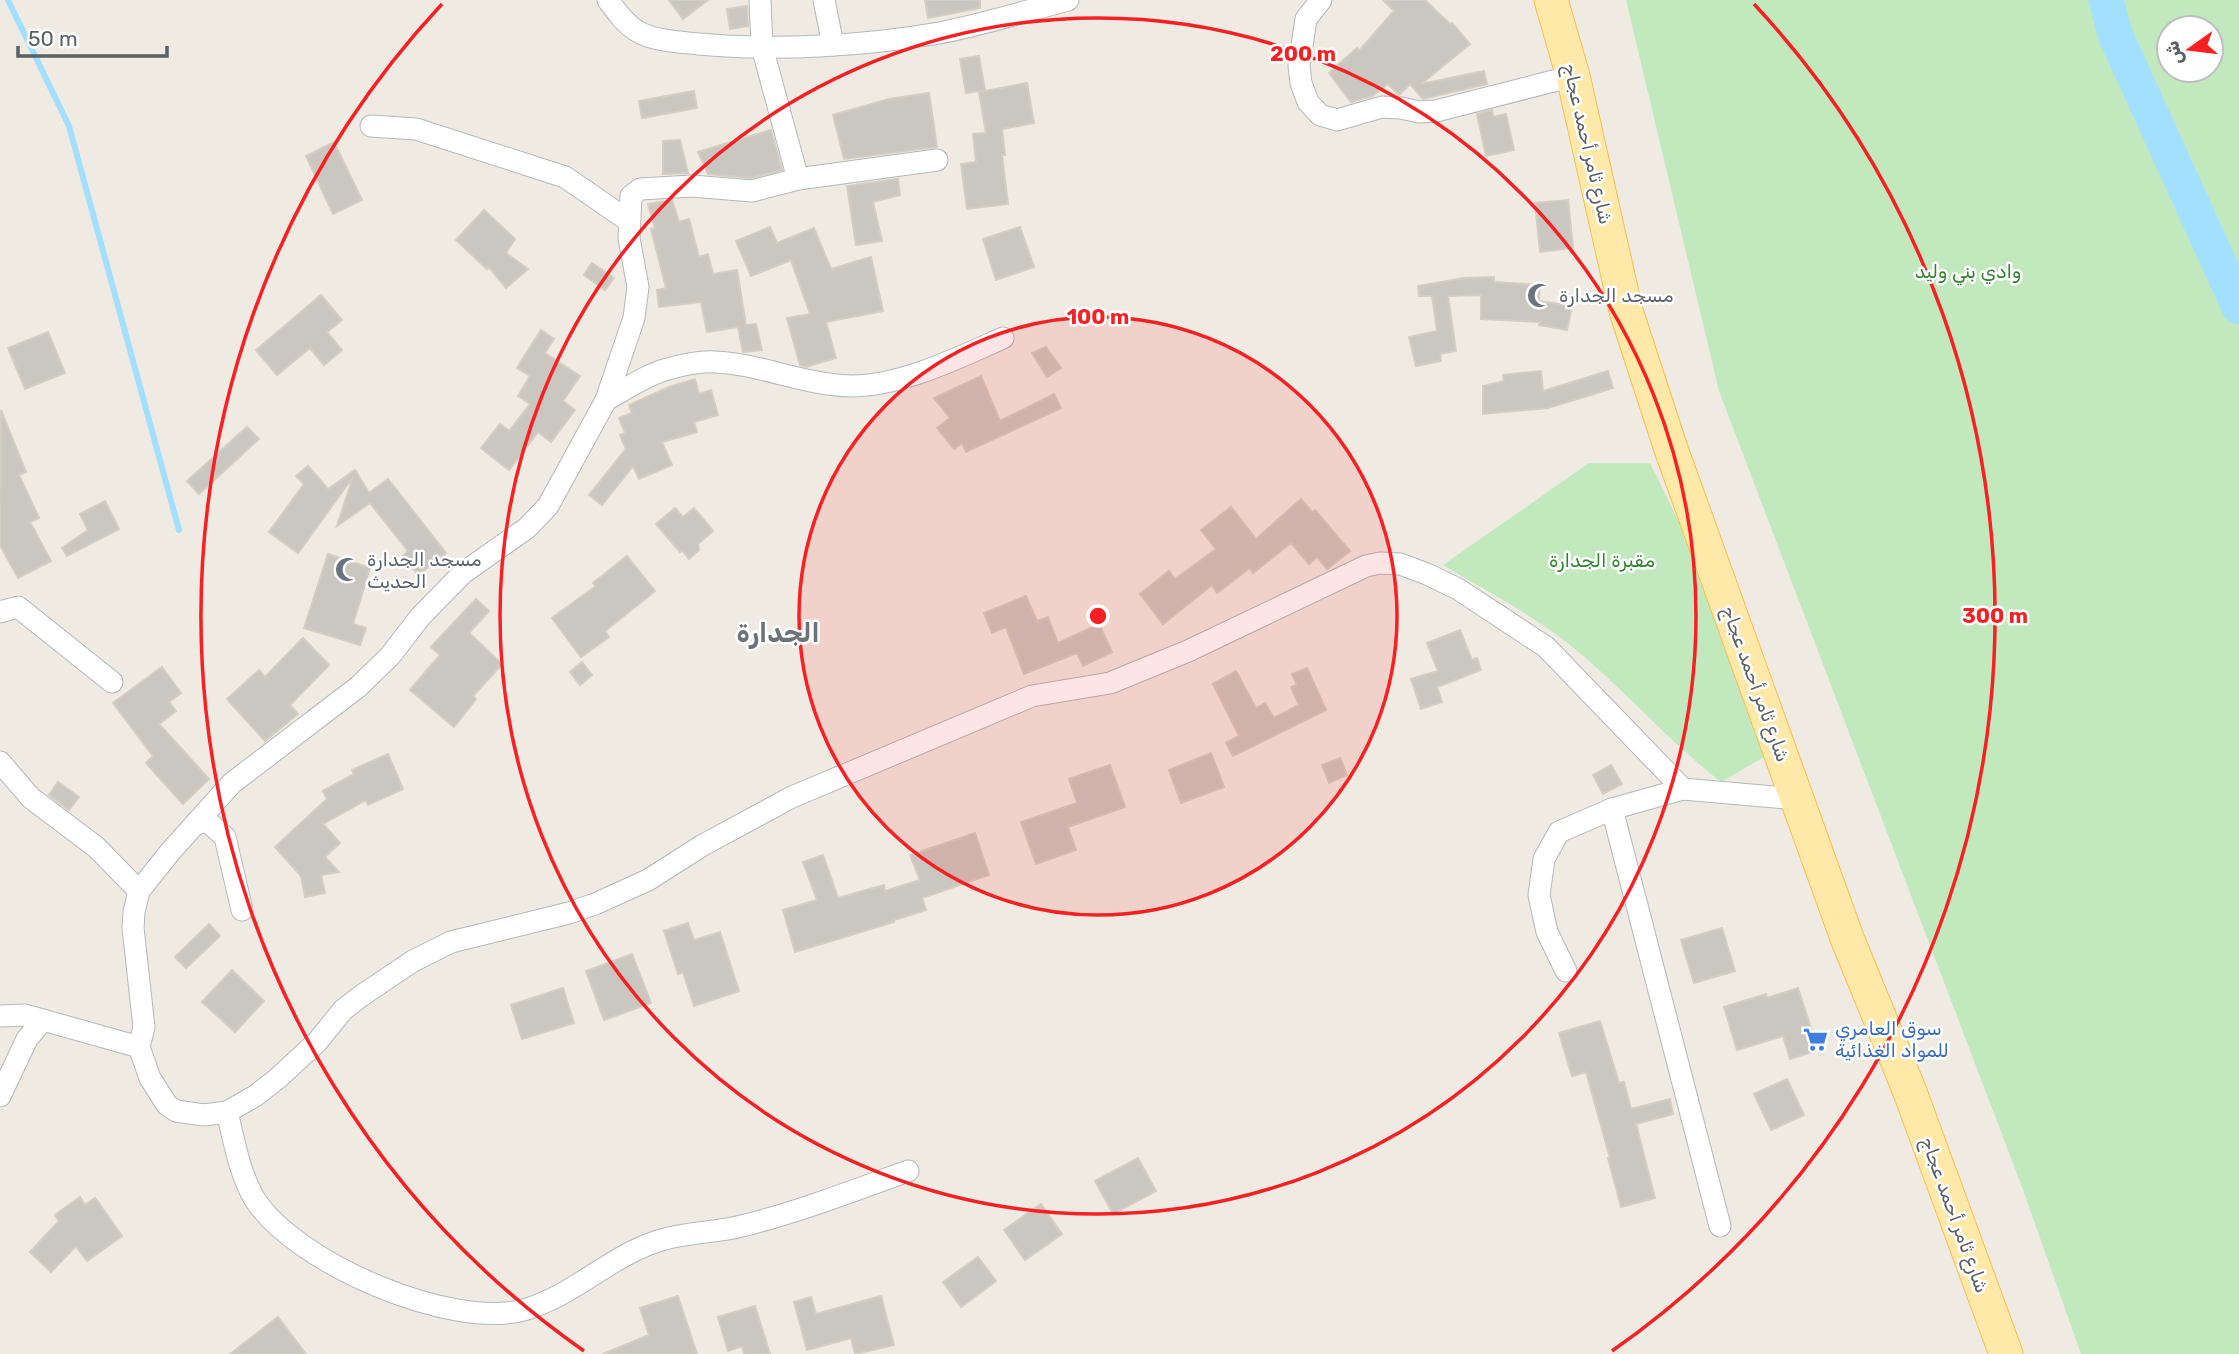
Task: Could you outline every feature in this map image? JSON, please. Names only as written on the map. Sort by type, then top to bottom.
[{"type":"main road","name":"شارع ثامر أحمد عجاج","points":[[1552,0],[1573,76],[1626,311],[1671,449],[1847,938],[1910,1092],[2006,1354]]},
{"type":"street","points":[[608,0],[626,22],[648,36],[684,43],[762,47],[832,45],[939,33],[1068,0]]},
{"type":"street","points":[[760,0],[762,47],[799,179]]},
{"type":"street","points":[[824,0],[832,45]]},
{"type":"street","points":[[1321,0],[1306,19],[1299,66],[1301,83],[1308,102],[1320,115],[1337,120],[1382,107],[1419,113],[1437,111],[1573,76]]},
{"type":"street","points":[[371,126],[416,129],[565,177],[629,220]]},
{"type":"street","points":[[937,160],[799,179],[752,191],[692,186],[640,189],[631,196],[629,220],[638,298],[634,318],[606,400],[548,506],[527,528],[463,573],[420,617],[390,656],[358,687],[232,783],[139,891],[133,928],[144,1027],[139,1047],[149,1078],[167,1105],[176,1111],[204,1115],[227,1112],[255,1096],[317,1042],[344,1010],[361,996],[413,961],[451,942],[569,913],[608,898],[648,880],[703,845],[792,797],[1032,696],[1110,683],[1188,651],[1366,566],[1380,563],[1400,564],[1458,589],[1546,647],[1683,789]]},
{"type":"street","points":[[606,400],[665,369],[713,362],[746,366],[813,382],[872,385],[950,362],[1003,338]]},
{"type":"street","points":[[0,612],[18,607],[112,682]]},
{"type":"street","points":[[0,762],[31,799],[96,847],[139,891]]},
{"type":"street","points":[[1566,971],[1547,932],[1539,895],[1544,859],[1559,832],[1612,809],[1683,789],[1797,799]]},
{"type":"street","points":[[1612,809],[1720,1226]]},
{"type":"street","points":[[195,824],[207,821],[225,837],[242,910]]},
{"type":"street","points":[[0,1016],[25,1015],[139,1047]]},
{"type":"street","points":[[0,1096],[27,1039],[43,1020]]},
{"type":"street","points":[[227,1112],[238,1156],[254,1198],[283,1231],[303,1246],[375,1285],[443,1307],[488,1314],[519,1311],[546,1301],[571,1290],[641,1247],[657,1241],[719,1231],[768,1219],[908,1171]]},
{"type":"green space","name":"وادي بني وليد","points":[[1626,0],[2239,0],[2239,1354],[2081,1354],[2022,1187],[1719,391]]},
{"type":"green space","name":"مقبرة الجدارة","points":[[1589,463],[1650,463],[1723,612],[1769,754],[1721,782],[1579,652],[1516,607],[1443,565]]},
{"type":"building","points":[[669,0],[708,0],[683,19]]},
{"type":"building","points":[[925,0],[980,0],[980,8],[928,18]]},
{"type":"building","points":[[1383,0],[1425,0],[1452,23],[1470,44],[1421,84],[1484,71],[1487,84],[1423,99],[1410,84],[1399,95],[1388,84],[1372,96],[1351,102],[1329,73],[1357,48],[1359,51],[1394,11]]},
{"type":"building","points":[[747,6],[748,26],[730,29],[727,9]]},
{"type":"building","points":[[979,56],[985,90],[966,93],[960,59]]},
{"type":"building","points":[[1027,83],[1034,123],[1002,129],[1008,204],[967,209],[961,164],[976,162],[973,134],[986,133],[979,92]]},
{"type":"building","points":[[694,91],[697,108],[642,118],[639,101]]},
{"type":"building","points":[[929,93],[937,147],[844,159],[833,115],[889,99]]},
{"type":"building","points":[[1492,110],[1493,117],[1506,114],[1514,150],[1486,156],[1477,114]]},
{"type":"building","points":[[771,130],[782,170],[751,178],[708,174],[698,152]]},
{"type":"building","points":[[680,140],[688,173],[663,174],[663,141]]},
{"type":"building","points":[[334,142],[362,200],[333,214],[306,156]]},
{"type":"building","points":[[898,179],[900,195],[873,202],[882,241],[856,245],[847,186]]},
{"type":"building","points":[[672,200],[679,222],[689,219],[699,257],[708,254],[713,274],[737,270],[746,325],[756,324],[762,350],[743,352],[738,327],[707,332],[701,302],[659,307],[657,290],[666,288],[651,229],[655,228],[648,204]]},
{"type":"building","points":[[1568,200],[1573,248],[1540,252],[1535,203]]},
{"type":"building","points":[[484,210],[515,239],[506,253],[528,269],[506,288],[489,267],[487,269],[456,240]]},
{"type":"building","points":[[770,227],[777,243],[814,228],[831,269],[871,257],[883,311],[826,322],[836,358],[806,367],[800,365],[787,318],[810,314],[791,260],[751,276],[736,241]]},
{"type":"building","points":[[1020,227],[1034,267],[996,280],[983,239]]},
{"type":"building","points":[[592,263],[614,278],[605,290],[584,275]]},
{"type":"building","points":[[1494,277],[1494,282],[1540,285],[1539,301],[1572,306],[1567,330],[1539,325],[1540,322],[1481,319],[1481,295],[1448,296],[1456,351],[1440,354],[1441,361],[1416,366],[1409,337],[1437,331],[1432,296],[1419,296],[1418,286],[1464,278]]},
{"type":"building","points":[[321,295],[342,320],[327,332],[342,350],[324,365],[310,348],[277,375],[256,350]]},
{"type":"building","points":[[541,330],[554,339],[545,353],[580,376],[563,401],[575,410],[551,442],[538,432],[509,470],[481,448],[500,424],[509,431],[530,404],[518,396],[530,376],[517,368]]},
{"type":"building","points":[[48,332],[65,373],[25,389],[8,348]]},
{"type":"building","points":[[1046,347],[1061,368],[1047,377],[1032,353]]},
{"type":"building","points":[[1541,371],[1543,391],[1608,371],[1613,388],[1548,408],[1483,414],[1483,386],[1504,381],[1503,375]]},
{"type":"building","points":[[981,376],[1000,421],[1054,394],[1061,408],[966,452],[962,443],[954,449],[937,428],[950,418],[934,398]]},
{"type":"building","points":[[695,379],[699,394],[711,390],[718,415],[694,422],[697,432],[662,442],[672,465],[639,479],[633,466],[602,505],[589,495],[626,449],[620,435],[625,433],[619,418],[632,413],[629,405]]},
{"type":"building","points":[[1,410],[26,472],[19,475],[39,518],[30,522],[51,561],[18,578],[0,545]]},
{"type":"building","points":[[247,427],[259,439],[199,494],[187,481]]},
{"type":"building","points":[[308,466],[328,489],[355,470],[369,493],[388,479],[446,553],[418,575],[403,556],[408,551],[370,503],[337,526],[353,477],[298,553],[269,532],[304,484],[296,476]]},
{"type":"building","points":[[1301,499],[1312,512],[1315,510],[1350,551],[1327,569],[1317,557],[1309,564],[1291,543],[1253,573],[1250,568],[1217,593],[1212,585],[1163,624],[1140,594],[1169,571],[1175,579],[1216,549],[1201,530],[1231,507],[1256,539]]},
{"type":"building","points":[[105,501],[119,529],[67,556],[62,548],[88,530],[80,514]]},
{"type":"building","points":[[675,508],[683,517],[694,508],[713,531],[698,544],[699,550],[689,559],[656,524]]},
{"type":"building","points":[[328,554],[370,568],[353,624],[366,628],[360,645],[304,628]]},
{"type":"building","points":[[627,556],[655,591],[605,631],[609,637],[581,657],[552,618],[596,586],[593,583]]},
{"type":"building","points":[[1026,596],[1037,621],[1048,617],[1058,643],[1099,624],[1112,652],[1083,666],[1077,653],[1024,674],[1006,627],[992,633],[984,613]]},
{"type":"building","points":[[476,599],[489,611],[469,633],[502,664],[473,696],[476,699],[454,727],[410,690],[440,655],[431,647]]},
{"type":"building","points":[[1460,630],[1472,660],[1477,658],[1481,670],[1437,687],[1442,702],[1421,709],[1411,679],[1438,671],[1427,643]]},
{"type":"building","points":[[303,638],[329,665],[290,705],[298,714],[265,741],[227,699],[259,670],[265,677]]},
{"type":"building","points":[[582,662],[592,675],[580,685],[570,672]]},
{"type":"building","points":[[162,667],[181,693],[169,702],[176,711],[159,724],[209,779],[183,804],[146,763],[153,756],[113,703]]},
{"type":"building","points":[[1307,668],[1326,710],[1233,756],[1226,743],[1239,736],[1213,684],[1236,671],[1256,708],[1265,703],[1274,718],[1299,705],[1291,687],[1297,685],[1292,674]]},
{"type":"building","points":[[1211,753],[1224,787],[1181,803],[1169,770]]},
{"type":"building","points":[[388,754],[403,789],[368,805],[366,800],[323,824],[340,843],[325,857],[339,872],[321,875],[325,893],[305,897],[301,876],[275,847],[327,799],[323,791],[354,774],[352,770]]},
{"type":"building","points":[[1340,758],[1347,775],[1329,783],[1322,765]]},
{"type":"building","points":[[1110,765],[1125,807],[1068,827],[1076,850],[1036,864],[1021,822],[1077,803],[1069,779]]},
{"type":"building","points":[[1611,765],[1622,784],[1603,794],[1593,775]]},
{"type":"building","points":[[58,782],[79,797],[69,810],[49,795]]},
{"type":"building","points":[[975,833],[989,875],[922,898],[926,910],[795,952],[783,910],[817,900],[803,862],[823,855],[838,898],[884,885],[885,891],[920,880],[910,855]]},
{"type":"building","points":[[688,923],[694,940],[720,932],[739,991],[694,1006],[683,972],[678,974],[664,931]]},
{"type":"building","points":[[209,924],[220,936],[186,968],[175,957]]},
{"type":"building","points":[[1722,928],[1735,971],[1694,983],[1681,940]]},
{"type":"building","points":[[632,954],[651,1003],[604,1020],[586,971]]},
{"type":"building","points":[[232,970],[264,1001],[235,1032],[202,1002]]},
{"type":"building","points":[[563,988],[574,1023],[522,1039],[511,1005]]},
{"type":"building","points":[[1798,988],[1818,1050],[1790,1059],[1783,1036],[1737,1050],[1724,1007],[1766,994],[1767,998]]},
{"type":"building","points":[[1600,1021],[1619,1083],[1624,1082],[1631,1109],[1670,1099],[1673,1114],[1636,1124],[1655,1198],[1621,1207],[1586,1072],[1572,1076],[1559,1033]]},
{"type":"building","points":[[1787,1079],[1804,1115],[1771,1130],[1754,1094]]},
{"type":"building","points":[[1138,1158],[1156,1191],[1113,1214],[1095,1181]]},
{"type":"building","points":[[80,1197],[85,1205],[95,1198],[122,1236],[87,1261],[76,1246],[51,1272],[30,1252],[59,1221],[55,1215]]},
{"type":"building","points":[[1041,1204],[1062,1234],[1025,1260],[1004,1230]]},
{"type":"building","points":[[978,1257],[996,1281],[961,1307],[943,1282]]},
{"type":"building","points":[[678,1296],[697,1354],[603,1354],[649,1335],[640,1308]]},
{"type":"building","points":[[881,1296],[894,1345],[855,1354],[851,1338],[807,1350],[794,1302],[811,1297],[816,1314]]},
{"type":"building","points":[[755,1306],[770,1354],[744,1354],[742,1346],[728,1351],[718,1317]]},
{"type":"building","points":[[278,1317],[306,1354],[230,1354]]},
{"type":"waterway","points":[[8,0],[69,126],[179,530]]},
{"type":"waterway","name":"وادي بني وليد","points":[[2106,0],[2115,34],[2239,307]]},
{"type":"place","name":"مسجد الجدارة","points":[[1539,295]]},
{"type":"place","name":"مسجد الجدارة الحديث","points":[[347,570]]},
{"type":"place","name":"سوق العامري للمواد الغذائية","points":[[1815,1039]]},
{"type":"district","name":"الجدارة","points":[[778,633]]}]
